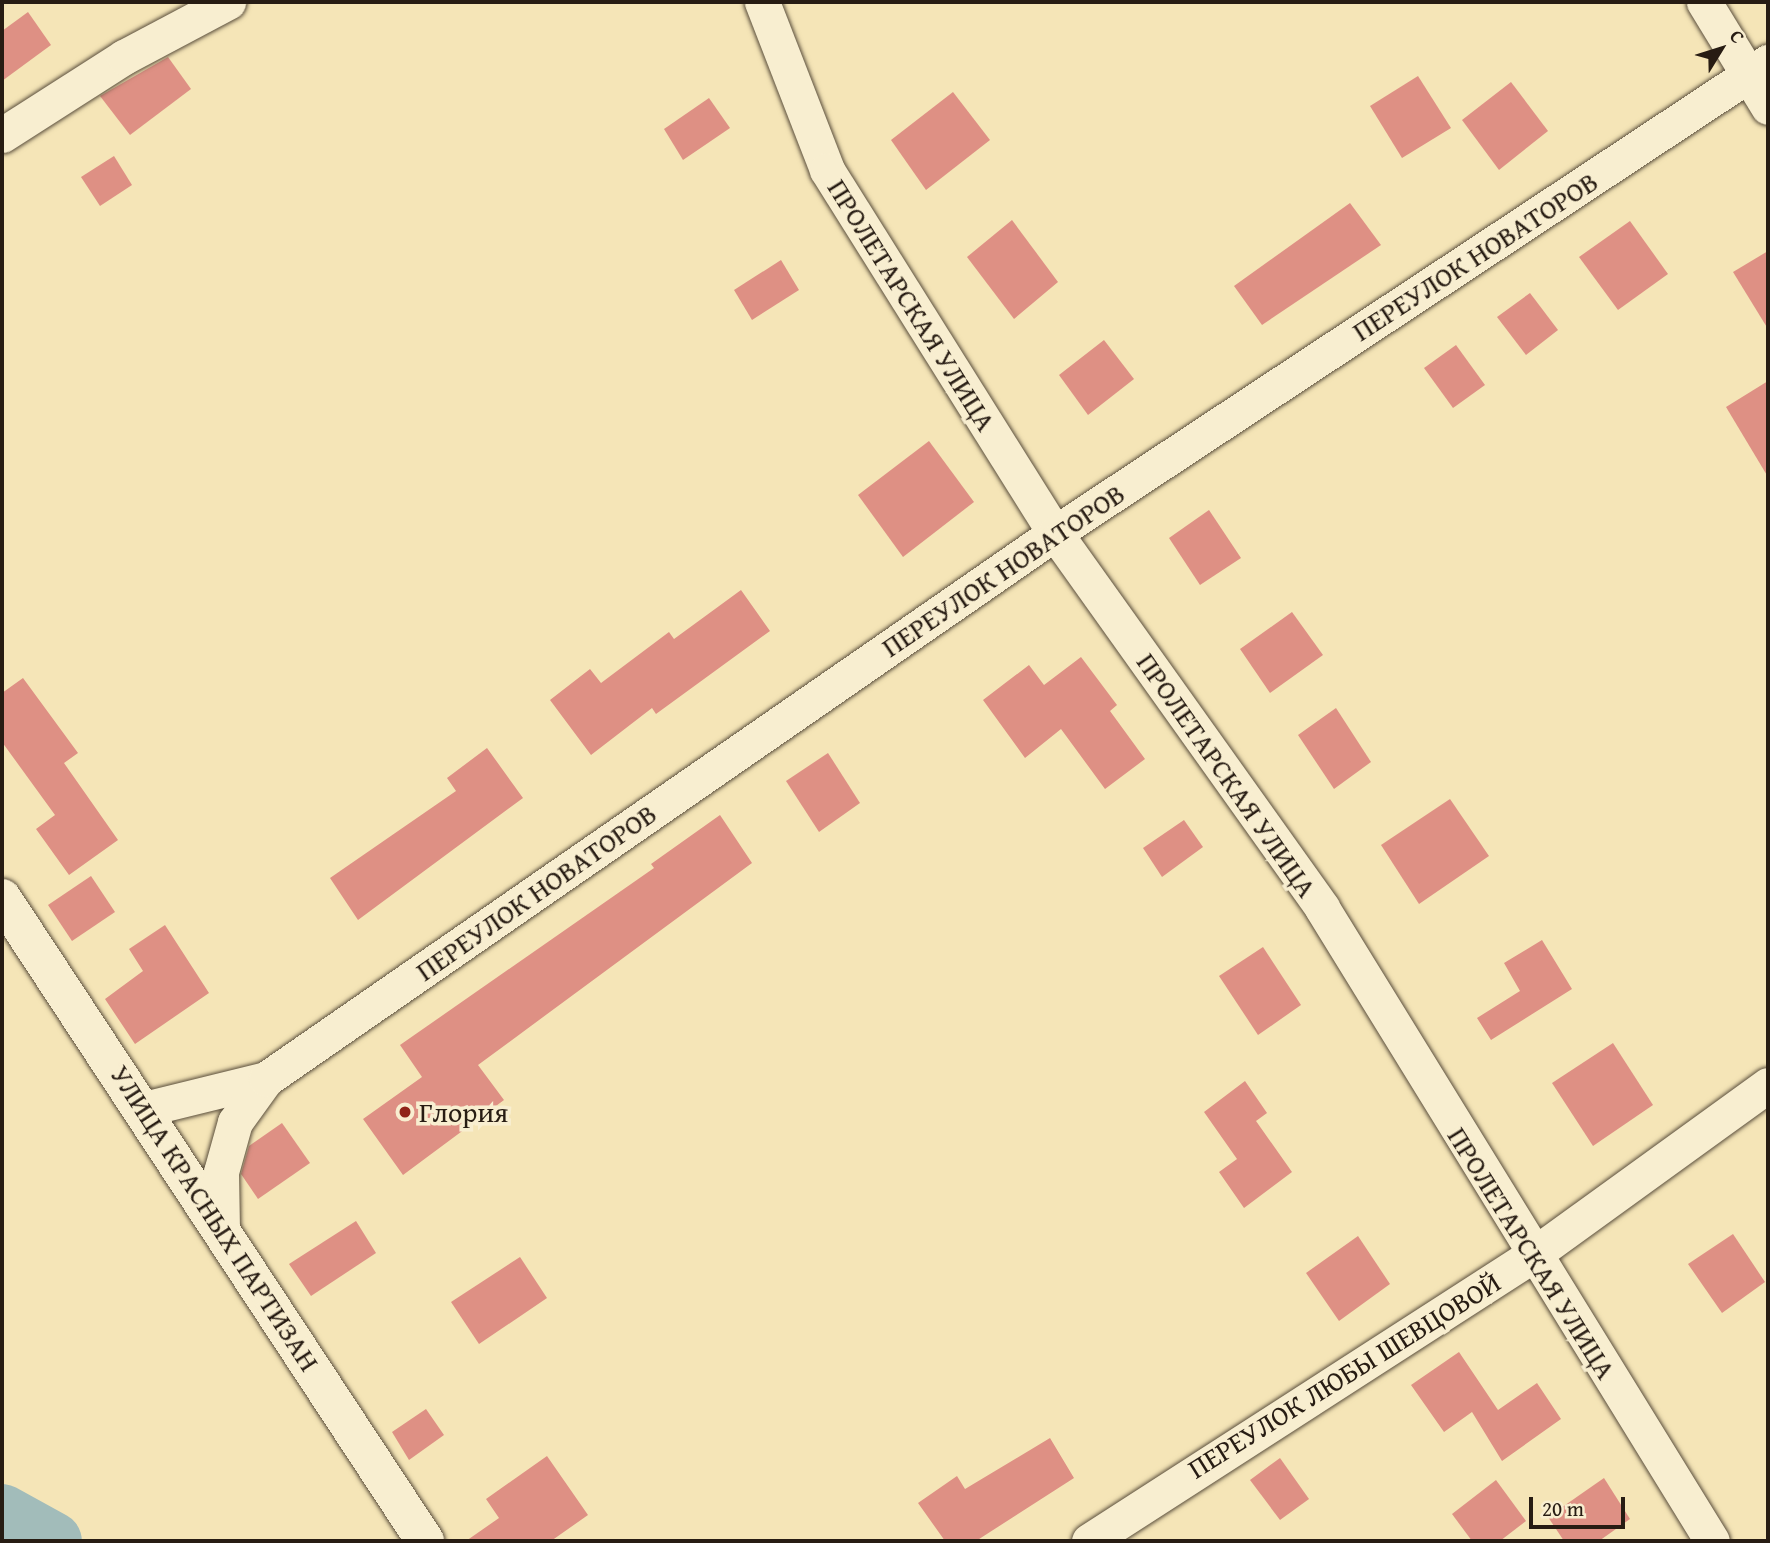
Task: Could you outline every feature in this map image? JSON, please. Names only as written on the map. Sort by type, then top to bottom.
[{"type":"street","points":[[2,135],[124,57],[228,2]]},
{"type":"street","name":"ПРОЛЕТАРСКАЯ УЛИЦА","points":[[762,2],[827,170],[1055,533],[1322,908],[1533,1255],[1712,1541]]},
{"type":"street","points":[[1704,2],[1759,68],[1768,107]]},
{"type":"street","name":"ПЕРЕУЛОК НОВАТОРОВ","points":[[266,1079],[1055,533],[1759,68]]},
{"type":"street","name":"УЛИЦА КРАСНЫХ ПАРТИЗАН","points":[[2,898],[144,1109],[425,1541]]},
{"type":"street","points":[[144,1109],[266,1079]]},
{"type":"street","points":[[222,1229],[222,1172],[235,1122],[266,1079]]},
{"type":"street","name":"ПЕРЕУЛОК ЛЮБЫ ШЕВЦОВОЙ","points":[[1089,1541],[1533,1255],[1768,1085]]},
{"type":"building","points":[[28,12],[51,45],[2,81],[2,31]]},
{"type":"building","points":[[168,57],[191,89],[130,135],[100,96]]},
{"type":"building","points":[[1418,76],[1451,128],[1402,158],[1370,106]]},
{"type":"building","points":[[1511,82],[1548,131],[1499,170],[1462,120]]},
{"type":"building","points":[[953,92],[990,140],[926,190],[891,140]]},
{"type":"building","points":[[709,98],[730,128],[683,160],[664,129]]},
{"type":"building","points":[[114,156],[132,185],[100,206],[81,177]]},
{"type":"building","points":[[1350,203],[1381,245],[1262,325],[1234,286]]},
{"type":"building","points":[[1012,220],[1058,282],[1014,319],[967,257]]},
{"type":"building","points":[[1630,221],[1668,274],[1618,310],[1579,257]]},
{"type":"building","points":[[1768,251],[1768,329],[1733,272]]},
{"type":"building","points":[[781,260],[799,290],[752,320],[734,290]]},
{"type":"building","points":[[1530,293],[1558,330],[1526,355],[1497,317]]},
{"type":"building","points":[[1104,340],[1134,379],[1088,415],[1059,375]]},
{"type":"building","points":[[1456,345],[1485,385],[1453,408],[1424,368]]},
{"type":"building","points":[[1768,381],[1768,477],[1726,407]]},
{"type":"building","points":[[929,441],[974,502],[903,557],[858,495]]},
{"type":"building","points":[[1209,510],[1241,558],[1200,585],[1169,538]]},
{"type":"building","points":[[741,590],[770,631],[656,714],[652,708],[591,755],[550,700],[590,669],[601,683],[669,632],[674,639]]},
{"type":"building","points":[[1292,612],[1323,655],[1270,693],[1240,649]]},
{"type":"building","points":[[1081,657],[1117,705],[1110,711],[1145,759],[1105,789],[1061,729],[1025,758],[983,700],[1029,665],[1044,685]]},
{"type":"building","points":[[23,678],[78,753],[64,763],[118,840],[69,875],[36,829],[55,815],[2,742],[2,693]]},
{"type":"building","points":[[1336,708],[1371,762],[1334,789],[1298,735]]},
{"type":"building","points":[[487,748],[523,798],[358,920],[330,878],[456,791],[447,778]]},
{"type":"building","points":[[828,753],[860,803],[819,832],[786,781]]},
{"type":"building","points":[[1450,799],[1489,856],[1419,904],[1381,845]]},
{"type":"building","points":[[720,815],[752,863],[478,1065],[504,1100],[403,1175],[363,1119],[422,1077],[400,1045],[654,868],[651,864]]},
{"type":"building","points":[[1184,820],[1203,847],[1162,877],[1143,848]]},
{"type":"building","points":[[91,876],[115,912],[72,941],[48,905]]},
{"type":"building","points":[[165,925],[209,993],[135,1044],[105,999],[143,971],[129,949]]},
{"type":"building","points":[[1542,940],[1572,989],[1491,1040],[1477,1018],[1520,991],[1504,963]]},
{"type":"building","points":[[1263,947],[1301,1005],[1258,1035],[1219,976]]},
{"type":"building","points":[[1613,1043],[1653,1105],[1593,1146],[1552,1083]]},
{"type":"building","points":[[1245,1081],[1267,1113],[1256,1121],[1292,1172],[1244,1208],[1219,1172],[1237,1159],[1204,1112]]},
{"type":"building","points":[[282,1123],[310,1163],[258,1199],[241,1174],[249,1146]]},
{"type":"building","points":[[356,1221],[376,1253],[311,1296],[289,1264]]},
{"type":"building","points":[[1733,1234],[1765,1282],[1722,1313],[1688,1264]]},
{"type":"building","points":[[1358,1236],[1390,1284],[1339,1321],[1306,1273]]},
{"type":"building","points":[[520,1257],[547,1298],[479,1344],[451,1302]]},
{"type":"building","points":[[1459,1352],[1498,1410],[1537,1383],[1561,1419],[1502,1461],[1472,1412],[1444,1432],[1411,1385]]},
{"type":"building","points":[[426,1409],[444,1435],[409,1460],[392,1432]]},
{"type":"building","points":[[1050,1438],[1074,1478],[976,1541],[945,1541],[918,1503],[957,1476],[965,1489]]},
{"type":"building","points":[[547,1456],[588,1515],[551,1541],[466,1541],[499,1518],[486,1499]]},
{"type":"building","points":[[1280,1458],[1309,1499],[1280,1520],[1250,1480]]},
{"type":"building","points":[[1604,1478],[1630,1519],[1599,1541],[1564,1541],[1548,1517]]},
{"type":"building","points":[[1496,1480],[1526,1521],[1500,1541],[1472,1541],[1452,1514]]},
{"type":"waterway","points":[[2,1513],[53,1541]]},
{"type":"place","name":"Глория","points":[[405,1112]]}]
